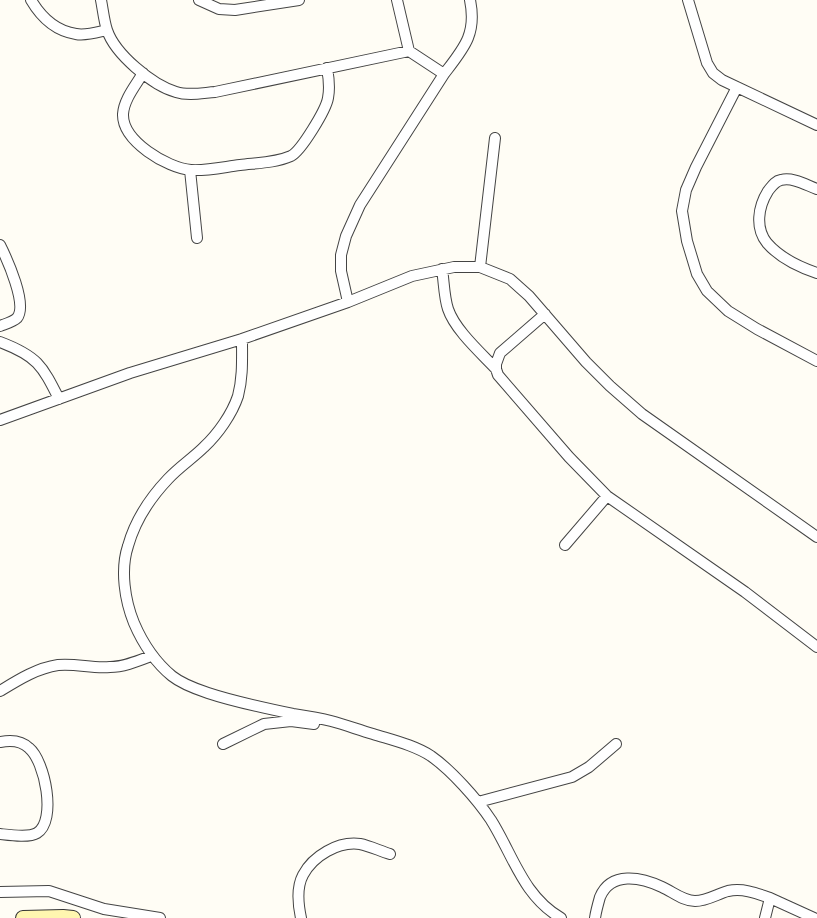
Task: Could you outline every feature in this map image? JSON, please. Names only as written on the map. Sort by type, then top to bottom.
[{"type":"street","points":[[31,0],[41,15],[51,24],[65,31],[77,35],[107,30]]},
{"type":"street","points":[[101,0],[107,30],[118,50],[131,64],[143,73],[162,86],[176,92],[194,94],[215,92],[409,51]]},
{"type":"street","points":[[199,0],[208,5],[226,10],[235,10],[299,0]]},
{"type":"street","points":[[397,0],[409,51],[444,74]]},
{"type":"street","points":[[348,302],[341,271],[341,256],[346,236],[360,205],[444,74],[460,54],[469,36],[472,21],[470,0]]},
{"type":"street","points":[[688,0],[707,63],[713,73],[722,80],[817,125]]},
{"type":"street","points":[[143,73],[124,106],[124,123],[130,134],[137,142],[156,156],[172,165],[190,170],[277,160],[292,156],[299,150],[325,109],[330,86],[326,68]]},
{"type":"street","points":[[736,87],[686,190],[682,211],[689,248],[697,274],[707,292],[728,311],[817,361]]},
{"type":"street","points":[[480,267],[495,138]]},
{"type":"street","points":[[190,170],[197,238]]},
{"type":"street","points":[[817,189],[788,179],[775,182],[764,198],[758,217],[762,234],[766,242],[776,252],[799,267],[817,273]]},
{"type":"street","points":[[0,245],[12,272],[21,306],[20,313],[16,319],[0,326]]},
{"type":"street","points":[[0,420],[130,374],[242,339],[348,302],[412,276],[464,266],[480,267],[510,279],[529,296],[610,386],[642,414],[817,537]]},
{"type":"street","points":[[442,270],[448,309],[472,344],[496,369],[503,381],[569,457],[607,496],[745,592],[817,647]]},
{"type":"street","points":[[496,369],[500,352],[545,314]]},
{"type":"street","points":[[242,339],[243,362],[241,377],[237,398],[228,417],[206,446],[169,478],[159,489],[138,522],[127,547],[124,560],[130,613],[151,656],[173,677],[199,690],[225,699],[331,721],[390,739],[431,756],[466,788],[478,802],[490,819],[526,884],[538,901],[553,914],[561,918]]},
{"type":"street","points":[[0,342],[25,353],[37,361],[46,373],[59,399]]},
{"type":"street","points":[[564,545],[607,496]]},
{"type":"street","points":[[0,691],[28,675],[47,667],[72,665],[110,668],[132,663],[151,656]]},
{"type":"street","points":[[224,744],[264,724],[291,721],[318,725],[331,721]]},
{"type":"street","points":[[0,742],[8,740],[22,743],[29,747],[35,754],[44,777],[49,804],[43,828],[36,834],[23,836],[0,834]]},
{"type":"street","points":[[478,802],[572,777],[589,767],[616,744]]},
{"type":"street","points":[[301,918],[298,906],[299,890],[303,876],[312,863],[322,854],[334,848],[355,844],[372,847],[390,854]]},
{"type":"street","points":[[594,918],[601,896],[609,884],[624,878],[644,880],[685,899],[694,901],[709,899],[728,891],[755,892],[814,918]]},
{"type":"street","points":[[0,892],[49,891],[104,909],[160,918]]},
{"type":"street","points":[[765,918],[770,898]]},
{"type":"street","points":[[23,918],[73,918]]}]
